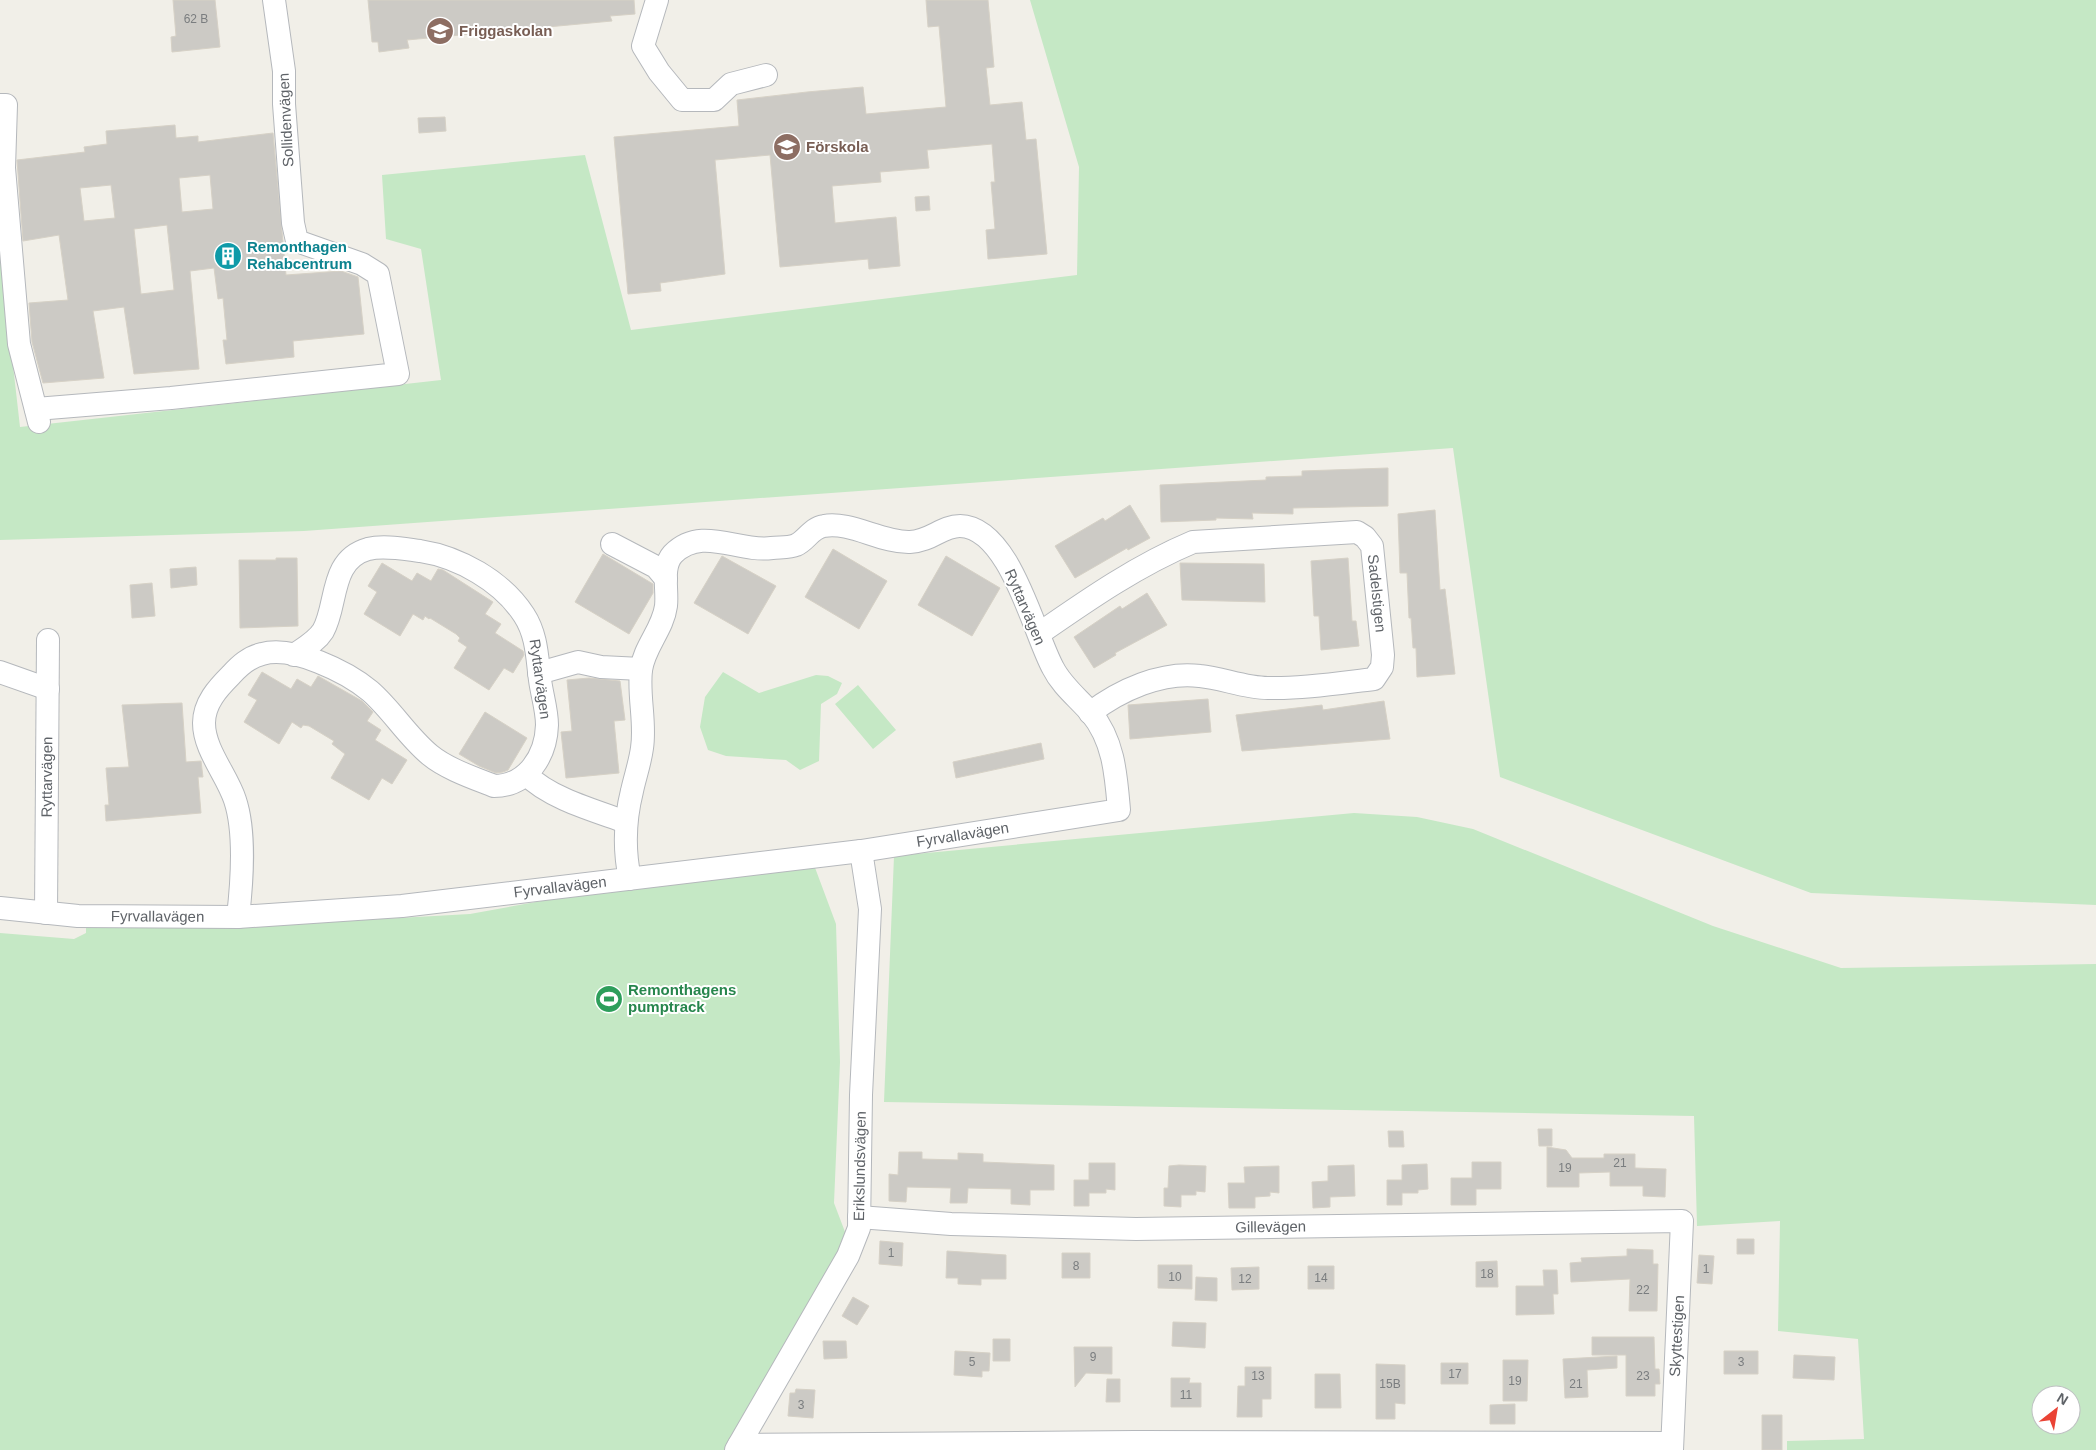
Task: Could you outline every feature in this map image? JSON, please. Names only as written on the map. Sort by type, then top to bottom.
[{"type":"street","name":"Sollidenvägen","points":[[0,105],[6,105],[4,168],[19,344],[37,415],[171,398],[398,374],[378,274],[362,264],[297,241],[293,223],[284,104],[284,71],[274,0]]},
{"type":"street","points":[[657,0],[643,46],[659,72],[682,100],[714,100],[731,84],[766,75]]},
{"type":"street","name":"Ryttarvägen","points":[[630,879],[627,866],[626,822],[642,748],[641,669],[666,607],[667,563],[673,554],[694,541],[706,540],[767,549],[797,545],[809,532],[824,526],[854,529],[891,540],[909,542],[927,540],[946,529],[962,526],[978,532],[996,549],[1012,571],[1040,633],[1045,654],[1056,674],[1102,728],[1109,743],[1119,810]]},
{"type":"street","name":"Sadelstigen","points":[[1040,633],[1096,594],[1169,552],[1194,542],[1357,532],[1365,537],[1372,546],[1383,655],[1382,667],[1374,679],[1266,688],[1199,675],[1170,678],[1134,687],[1109,698],[1090,713]]},
{"type":"street","points":[[612,544],[656,567],[666,579]]},
{"type":"street","name":"Ryttarvägen","points":[[294,655],[318,638],[324,630],[333,594],[346,564],[355,555],[368,549],[387,548],[443,555],[464,563],[486,578],[523,613],[533,630],[547,723],[546,737],[537,762],[528,775]]},
{"type":"street","name":"Ryttarvägen","points":[[46,913],[48,640]]},
{"type":"street","points":[[238,917],[241,863],[240,820],[236,800],[225,774],[207,741],[204,723],[207,707],[215,692],[240,665],[262,654],[275,652],[294,655],[338,670],[356,680],[371,692],[418,744],[440,761],[494,786],[505,786],[528,775],[535,782],[578,804],[626,822]]},
{"type":"street","points":[[540,673],[578,662],[601,667],[641,669]]},
{"type":"street","points":[[0,672],[48,690]]},
{"type":"street","name":"Fyrvallavägen","points":[[0,908],[78,916],[238,917],[402,906],[861,850],[1119,810]]},
{"type":"street","name":"Erikslundsvägen","points":[[738,1448],[848,1256],[859,1228],[861,1090],[870,908],[861,850]]},
{"type":"street","name":"Gillevägen","points":[[859,1217],[951,1224],[1136,1228],[1682,1221]]},
{"type":"street","name":"Skyttestigen","points":[[1672,1446],[1682,1221]]},
{"type":"street","points":[[738,1448],[1672,1446]]},
{"type":"green space","points":[[1030,0],[2096,0],[2096,905],[1811,893],[1500,777],[1453,448],[304,531],[0,540],[0,251],[20,427],[441,380],[421,249],[386,239],[382,175],[585,155],[631,330],[1077,275],[1079,167]]},
{"type":"green space","points":[[723,672],[759,693],[816,675],[828,676],[842,683],[837,694],[821,704],[819,761],[800,770],[786,760],[726,756],[708,750],[700,727],[705,697]]},
{"type":"green space","points":[[858,685],[896,730],[873,749],[835,704]]},
{"type":"green space","points":[[1354,813],[1417,817],[1473,829],[1713,926],[1841,968],[2096,964],[2096,1450],[1787,1450],[1787,1441],[1864,1439],[1858,1339],[1778,1331],[1780,1221],[1697,1226],[1694,1116],[884,1102],[894,856]]},
{"type":"green space","points":[[814,865],[836,924],[840,1062],[834,1203],[850,1245],[724,1450],[0,1450],[0,933],[74,939],[86,933],[86,925],[255,926],[470,914],[630,885]]},
{"type":"building","points":[[173,0],[215,0],[220,47],[172,52],[171,37],[176,36]]},
{"type":"building","name":"Friggaskolan","points":[[368,0],[634,0],[635,14],[610,16],[612,21],[407,40],[409,48],[379,52],[378,42],[372,42]]},
{"type":"building","name":"Förskola","points":[[926,0],[988,0],[994,67],[986,68],[990,105],[1022,102],[1026,140],[1036,139],[1047,254],[988,259],[986,230],[995,229],[991,182],[995,182],[992,144],[927,150],[929,168],[880,172],[881,182],[832,186],[835,223],[896,217],[900,266],[869,269],[868,259],[780,267],[770,155],[715,160],[725,274],[660,283],[661,291],[628,294],[614,137],[739,126],[737,100],[807,92],[863,87],[866,114],[946,107],[939,26],[928,27]]},
{"type":"building","points":[[445,117],[446,131],[419,133],[418,118]]},
{"type":"building","name":"Remonthagen Rehabcentrum","points":[[175,125],[176,138],[198,136],[198,142],[273,133],[286,275],[341,271],[358,277],[364,334],[293,341],[294,357],[226,364],[223,340],[227,340],[223,298],[218,299],[214,268],[190,271],[199,369],[134,374],[124,307],[93,311],[104,378],[43,383],[32,342],[29,303],[68,300],[59,235],[23,241],[17,160],[85,152],[84,147],[107,144],[106,131]],"holes":[[[210,175],[213,209],[182,212],[179,178]],[[111,185],[115,218],[84,221],[80,188]],[[167,225],[174,290],[141,294],[134,229]]]},
{"type":"building","points":[[929,196],[930,210],[916,211],[915,197]]},
{"type":"building","points":[[1388,468],[1388,506],[1293,508],[1293,514],[1252,513],[1253,519],[1216,518],[1216,520],[1161,522],[1160,485],[1266,480],[1266,477],[1302,476],[1302,471]]},
{"type":"building","points":[[1130,505],[1150,538],[1128,550],[1127,548],[1075,578],[1055,546],[1103,518],[1105,521]]},
{"type":"building","points":[[1435,510],[1440,590],[1445,589],[1455,674],[1417,677],[1416,648],[1413,648],[1411,618],[1409,618],[1407,573],[1400,573],[1398,514]]},
{"type":"building","points":[[833,549],[887,581],[859,629],[805,597]]},
{"type":"building","points":[[603,554],[653,584],[653,593],[629,634],[575,602]]},
{"type":"building","points":[[722,556],[776,586],[748,634],[694,603]]},
{"type":"building","points":[[946,556],[1000,588],[972,636],[918,605]]},
{"type":"building","points":[[276,558],[297,558],[298,626],[240,628],[239,560],[276,560]]},
{"type":"building","points":[[1348,558],[1352,621],[1356,621],[1359,646],[1321,650],[1319,616],[1314,616],[1311,561]]},
{"type":"building","points":[[382,563],[412,581],[417,573],[431,581],[438,569],[443,570],[493,602],[485,614],[501,624],[495,633],[523,651],[524,655],[513,673],[504,668],[489,690],[454,668],[467,647],[458,641],[460,638],[456,634],[430,618],[425,616],[423,620],[413,614],[400,636],[364,614],[377,592],[368,586]]},
{"type":"building","points":[[1180,563],[1264,564],[1265,602],[1182,600]]},
{"type":"building","points":[[196,567],[197,585],[171,588],[170,569]]},
{"type":"building","points":[[152,583],[155,616],[132,618],[130,585]]},
{"type":"building","points":[[1147,593],[1167,625],[1115,653],[1116,655],[1094,668],[1074,637],[1120,606],[1122,609]]},
{"type":"building","points":[[262,672],[291,689],[297,679],[311,687],[318,676],[362,701],[373,712],[367,721],[381,730],[375,740],[407,760],[392,784],[382,778],[369,800],[331,778],[345,754],[332,744],[334,741],[309,726],[303,725],[301,728],[292,722],[279,744],[244,722],[257,700],[248,695]]},
{"type":"building","points":[[589,678],[620,681],[625,720],[614,721],[619,773],[566,778],[561,732],[572,731],[567,680]]},
{"type":"building","points":[[1208,699],[1211,732],[1130,739],[1128,705]]},
{"type":"building","points":[[1384,701],[1390,739],[1242,751],[1236,715],[1322,705],[1323,710]]},
{"type":"building","points":[[182,703],[186,762],[201,761],[203,777],[198,777],[201,813],[106,821],[105,805],[109,805],[106,768],[129,767],[122,705]]},
{"type":"building","points":[[485,712],[527,738],[508,770],[503,772],[496,773],[479,766],[459,754]]},
{"type":"building","points":[[1041,743],[1044,759],[956,778],[953,762]]},
{"type":"building","points":[[1538,1129],[1552,1129],[1552,1146],[1539,1146]]},
{"type":"building","points":[[1388,1131],[1403,1131],[1404,1147],[1389,1147]]},
{"type":"building","points":[[1547,1147],[1566,1150],[1572,1158],[1604,1158],[1604,1154],[1635,1154],[1635,1168],[1666,1169],[1665,1197],[1643,1196],[1643,1186],[1610,1186],[1610,1172],[1579,1173],[1579,1187],[1547,1187]]},
{"type":"building","points":[[899,1152],[922,1152],[922,1159],[958,1160],[958,1153],[983,1154],[983,1162],[1054,1165],[1054,1190],[1030,1190],[1030,1205],[1011,1204],[1011,1189],[968,1188],[967,1203],[950,1203],[951,1188],[907,1187],[906,1202],[889,1201],[889,1174],[898,1175]]},
{"type":"building","points":[[1472,1162],[1501,1162],[1501,1189],[1476,1189],[1476,1205],[1451,1205],[1451,1178],[1472,1178]]},
{"type":"building","points":[[1089,1163],[1115,1163],[1115,1190],[1106,1189],[1106,1193],[1089,1193],[1089,1206],[1074,1206],[1074,1180],[1089,1180]]},
{"type":"building","points":[[1427,1164],[1428,1189],[1418,1190],[1418,1193],[1402,1193],[1402,1205],[1387,1205],[1387,1180],[1402,1180],[1402,1165]]},
{"type":"building","points":[[1354,1165],[1355,1196],[1330,1197],[1330,1207],[1313,1208],[1312,1182],[1328,1181],[1328,1166]]},
{"type":"building","points":[[1169,1166],[1206,1166],[1205,1192],[1196,1191],[1196,1195],[1181,1195],[1181,1207],[1164,1206],[1164,1188],[1168,1188]]},
{"type":"building","points":[[1279,1166],[1279,1193],[1270,1192],[1270,1196],[1255,1197],[1255,1208],[1229,1208],[1228,1183],[1245,1183],[1244,1167]]},
{"type":"building","points":[[1737,1239],[1754,1239],[1754,1254],[1737,1254]]},
{"type":"building","points":[[880,1241],[903,1243],[902,1266],[879,1264]]},
{"type":"building","points":[[1627,1249],[1653,1250],[1653,1264],[1658,1264],[1657,1311],[1629,1311],[1630,1279],[1571,1282],[1570,1263],[1582,1262],[1581,1258],[1627,1256]]},
{"type":"building","points":[[947,1251],[1006,1255],[1006,1279],[981,1279],[981,1285],[958,1284],[958,1278],[946,1278]]},
{"type":"building","points":[[1062,1253],[1090,1253],[1090,1278],[1062,1278]]},
{"type":"building","points":[[1699,1255],[1714,1256],[1712,1284],[1697,1283]]},
{"type":"building","points":[[1497,1261],[1498,1287],[1476,1287],[1476,1262]]},
{"type":"building","points":[[1158,1265],[1192,1265],[1192,1289],[1158,1288]]},
{"type":"building","points":[[1308,1266],[1334,1266],[1334,1289],[1308,1289]]},
{"type":"building","points":[[1259,1267],[1259,1289],[1232,1290],[1231,1268]]},
{"type":"building","points":[[1543,1270],[1557,1270],[1558,1294],[1553,1294],[1554,1314],[1516,1315],[1516,1286],[1544,1286]]},
{"type":"building","points":[[1196,1277],[1217,1278],[1217,1301],[1195,1300]]},
{"type":"building","points":[[853,1297],[869,1306],[857,1325],[842,1316]]},
{"type":"building","points":[[1173,1322],[1206,1323],[1205,1348],[1172,1346]]},
{"type":"building","points":[[1592,1337],[1654,1337],[1655,1369],[1659,1369],[1660,1384],[1655,1384],[1655,1396],[1626,1396],[1626,1355],[1592,1355]]},
{"type":"building","points":[[993,1339],[1010,1339],[1010,1361],[993,1361]]},
{"type":"building","points":[[823,1341],[846,1341],[847,1358],[824,1359]]},
{"type":"building","points":[[1074,1347],[1112,1347],[1112,1374],[1086,1373],[1075,1387]]},
{"type":"building","points":[[955,1351],[990,1353],[989,1371],[982,1371],[982,1377],[954,1375]]},
{"type":"building","points":[[1724,1351],[1758,1351],[1758,1374],[1724,1374]]},
{"type":"building","points":[[1794,1355],[1835,1357],[1834,1380],[1793,1378]]},
{"type":"building","points":[[1617,1356],[1617,1368],[1587,1370],[1588,1397],[1565,1398],[1563,1359]]},
{"type":"building","points":[[1503,1360],[1528,1360],[1527,1401],[1503,1401]]},
{"type":"building","points":[[1441,1363],[1468,1363],[1468,1384],[1441,1384]]},
{"type":"building","points":[[1376,1364],[1405,1365],[1405,1404],[1395,1403],[1395,1419],[1376,1419]]},
{"type":"building","points":[[1245,1367],[1271,1367],[1271,1399],[1262,1399],[1262,1417],[1237,1417],[1238,1386],[1245,1386]]},
{"type":"building","points":[[1315,1374],[1340,1374],[1341,1408],[1315,1408]]},
{"type":"building","points":[[1171,1378],[1190,1378],[1189,1383],[1201,1383],[1201,1407],[1171,1407]]},
{"type":"building","points":[[1107,1379],[1120,1379],[1120,1402],[1106,1402]]},
{"type":"building","points":[[796,1389],[815,1390],[813,1418],[788,1416],[790,1393],[795,1393]]},
{"type":"building","points":[[1515,1404],[1515,1424],[1490,1424],[1490,1405]]},
{"type":"building","points":[[1762,1415],[1782,1415],[1782,1450],[1762,1450]]},
{"type":"place","name":"Friggaskolan","points":[[440,31]]},
{"type":"place","name":"Förskola","points":[[787,147]]},
{"type":"place","name":"Remonthagen Rehabcentrum","points":[[228,256]]},
{"type":"place","name":"Remonthagens pumptrack","points":[[609,999]]}]
